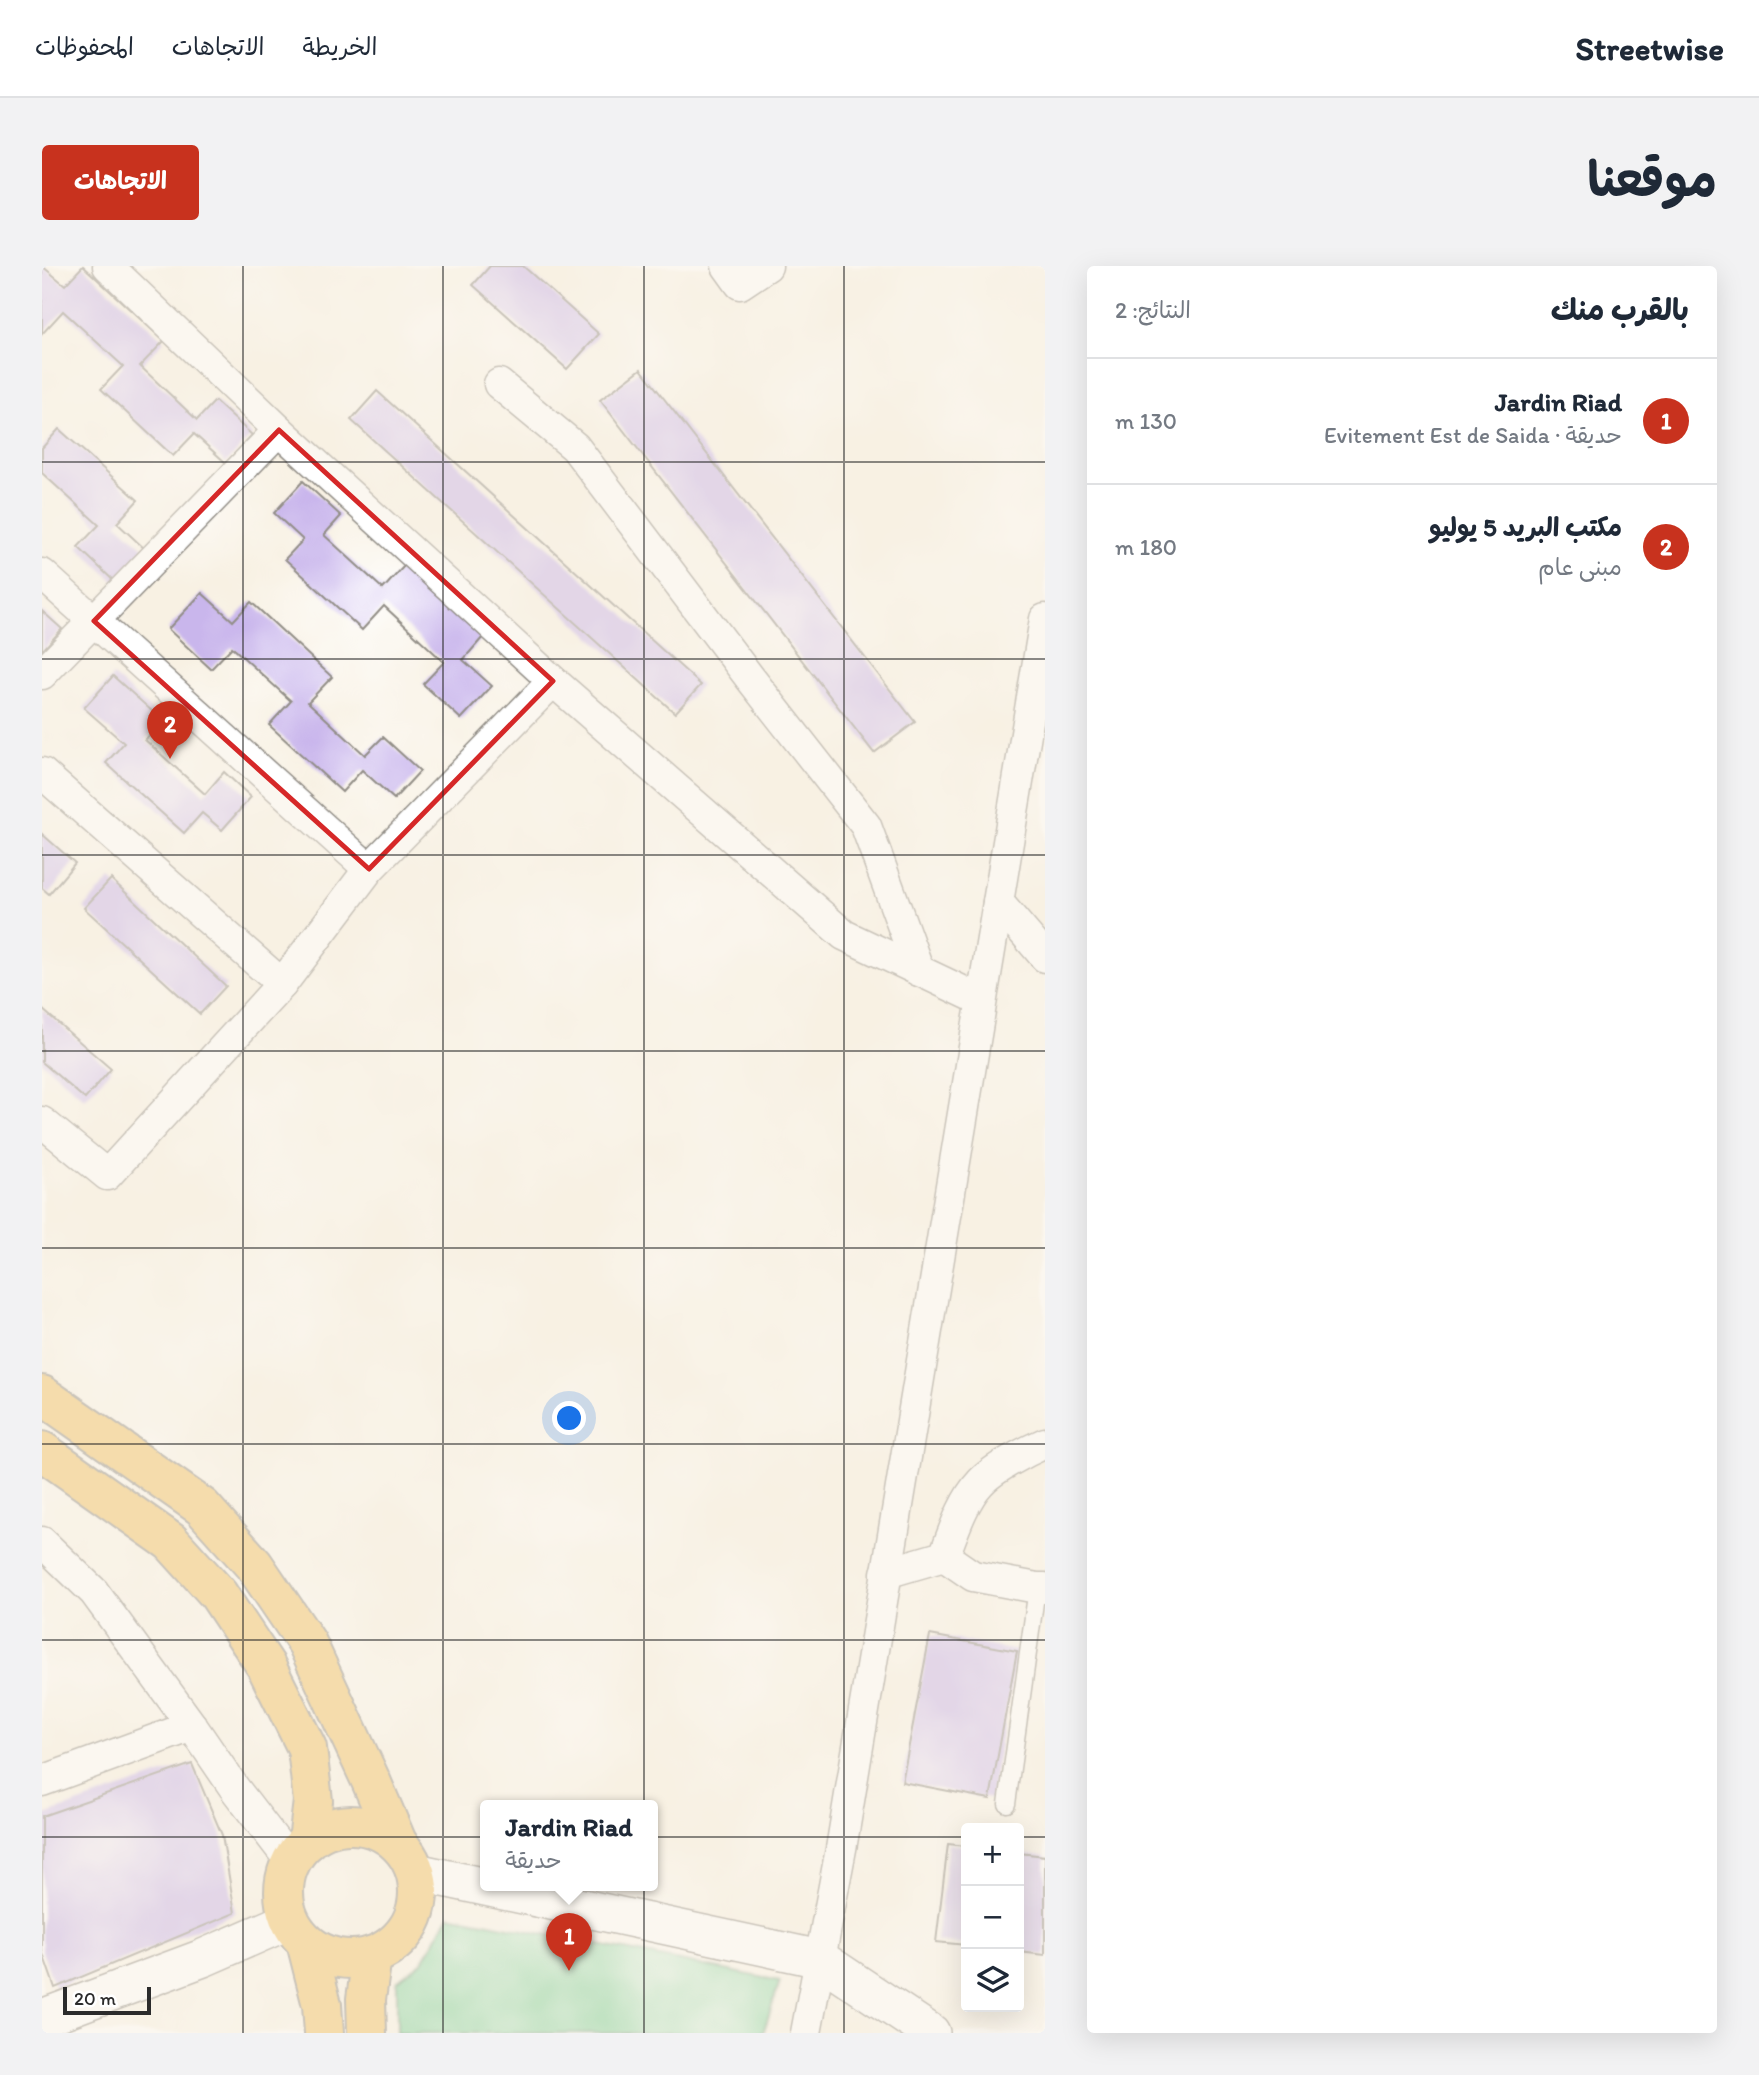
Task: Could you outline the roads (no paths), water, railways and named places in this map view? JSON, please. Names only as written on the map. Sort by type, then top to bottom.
[{"type":"main road","points":[[42,1395],[202,1507],[254,1565],[307,1643],[406,1857],[419,1892],[415,1913],[406,1931],[391,1946],[372,1956],[337,1958],[320,1952],[298,1931]]},
{"type":"main road","points":[[42,1451],[171,1542],[218,1594],[266,1666],[307,1748],[313,1801],[300,1851],[285,1881],[285,1901],[323,2006],[324,2033]]},
{"type":"main road","points":[[300,1851],[324,1831],[343,1825],[362,1826],[380,1831],[406,1857]]},
{"type":"main road","points":[[368,2033],[366,1999],[372,1956]]},
{"type":"street","points":[[108,266],[279,430],[553,681],[844,935],[981,1000]]},
{"type":"street","points":[[727,266],[740,284],[768,266]]},
{"type":"street","points":[[499,384],[575,447],[866,826],[919,971]]},
{"type":"street","points":[[42,674],[279,430]]},
{"type":"street","points":[[42,574],[369,869]]},
{"type":"street","points":[[806,2033],[841,1849],[1045,619]]},
{"type":"street","points":[[42,1122],[107,1175],[282,985],[369,869],[553,681]]},
{"type":"street","points":[[42,773],[282,985]]},
{"type":"street","points":[[998,902],[1045,957]]},
{"type":"street","points":[[944,1556],[960,1516],[980,1482],[1022,1453],[1045,1443]]},
{"type":"street","points":[[42,1542],[94,1592],[235,1789],[300,1851]]},
{"type":"street","points":[[886,1573],[944,1556]]},
{"type":"street","points":[[944,1556],[973,1576],[1041,1588]]},
{"type":"street","points":[[42,1782],[192,1726]]},
{"type":"street","points":[[406,1857],[480,1875]]},
{"type":"street","points":[[544,1891],[820,1959],[932,2033]]},
{"type":"street","points":[[42,2018],[203,1958],[298,1931]]},
{"type":"lane","points":[[1007,1804],[1041,1588]]},
{"type":"place","name":"مكتب البريد 5 يوليو","points":[[170,759]]},
{"type":"place","name":"Jardin Riad","points":[[569,1971]]}]
